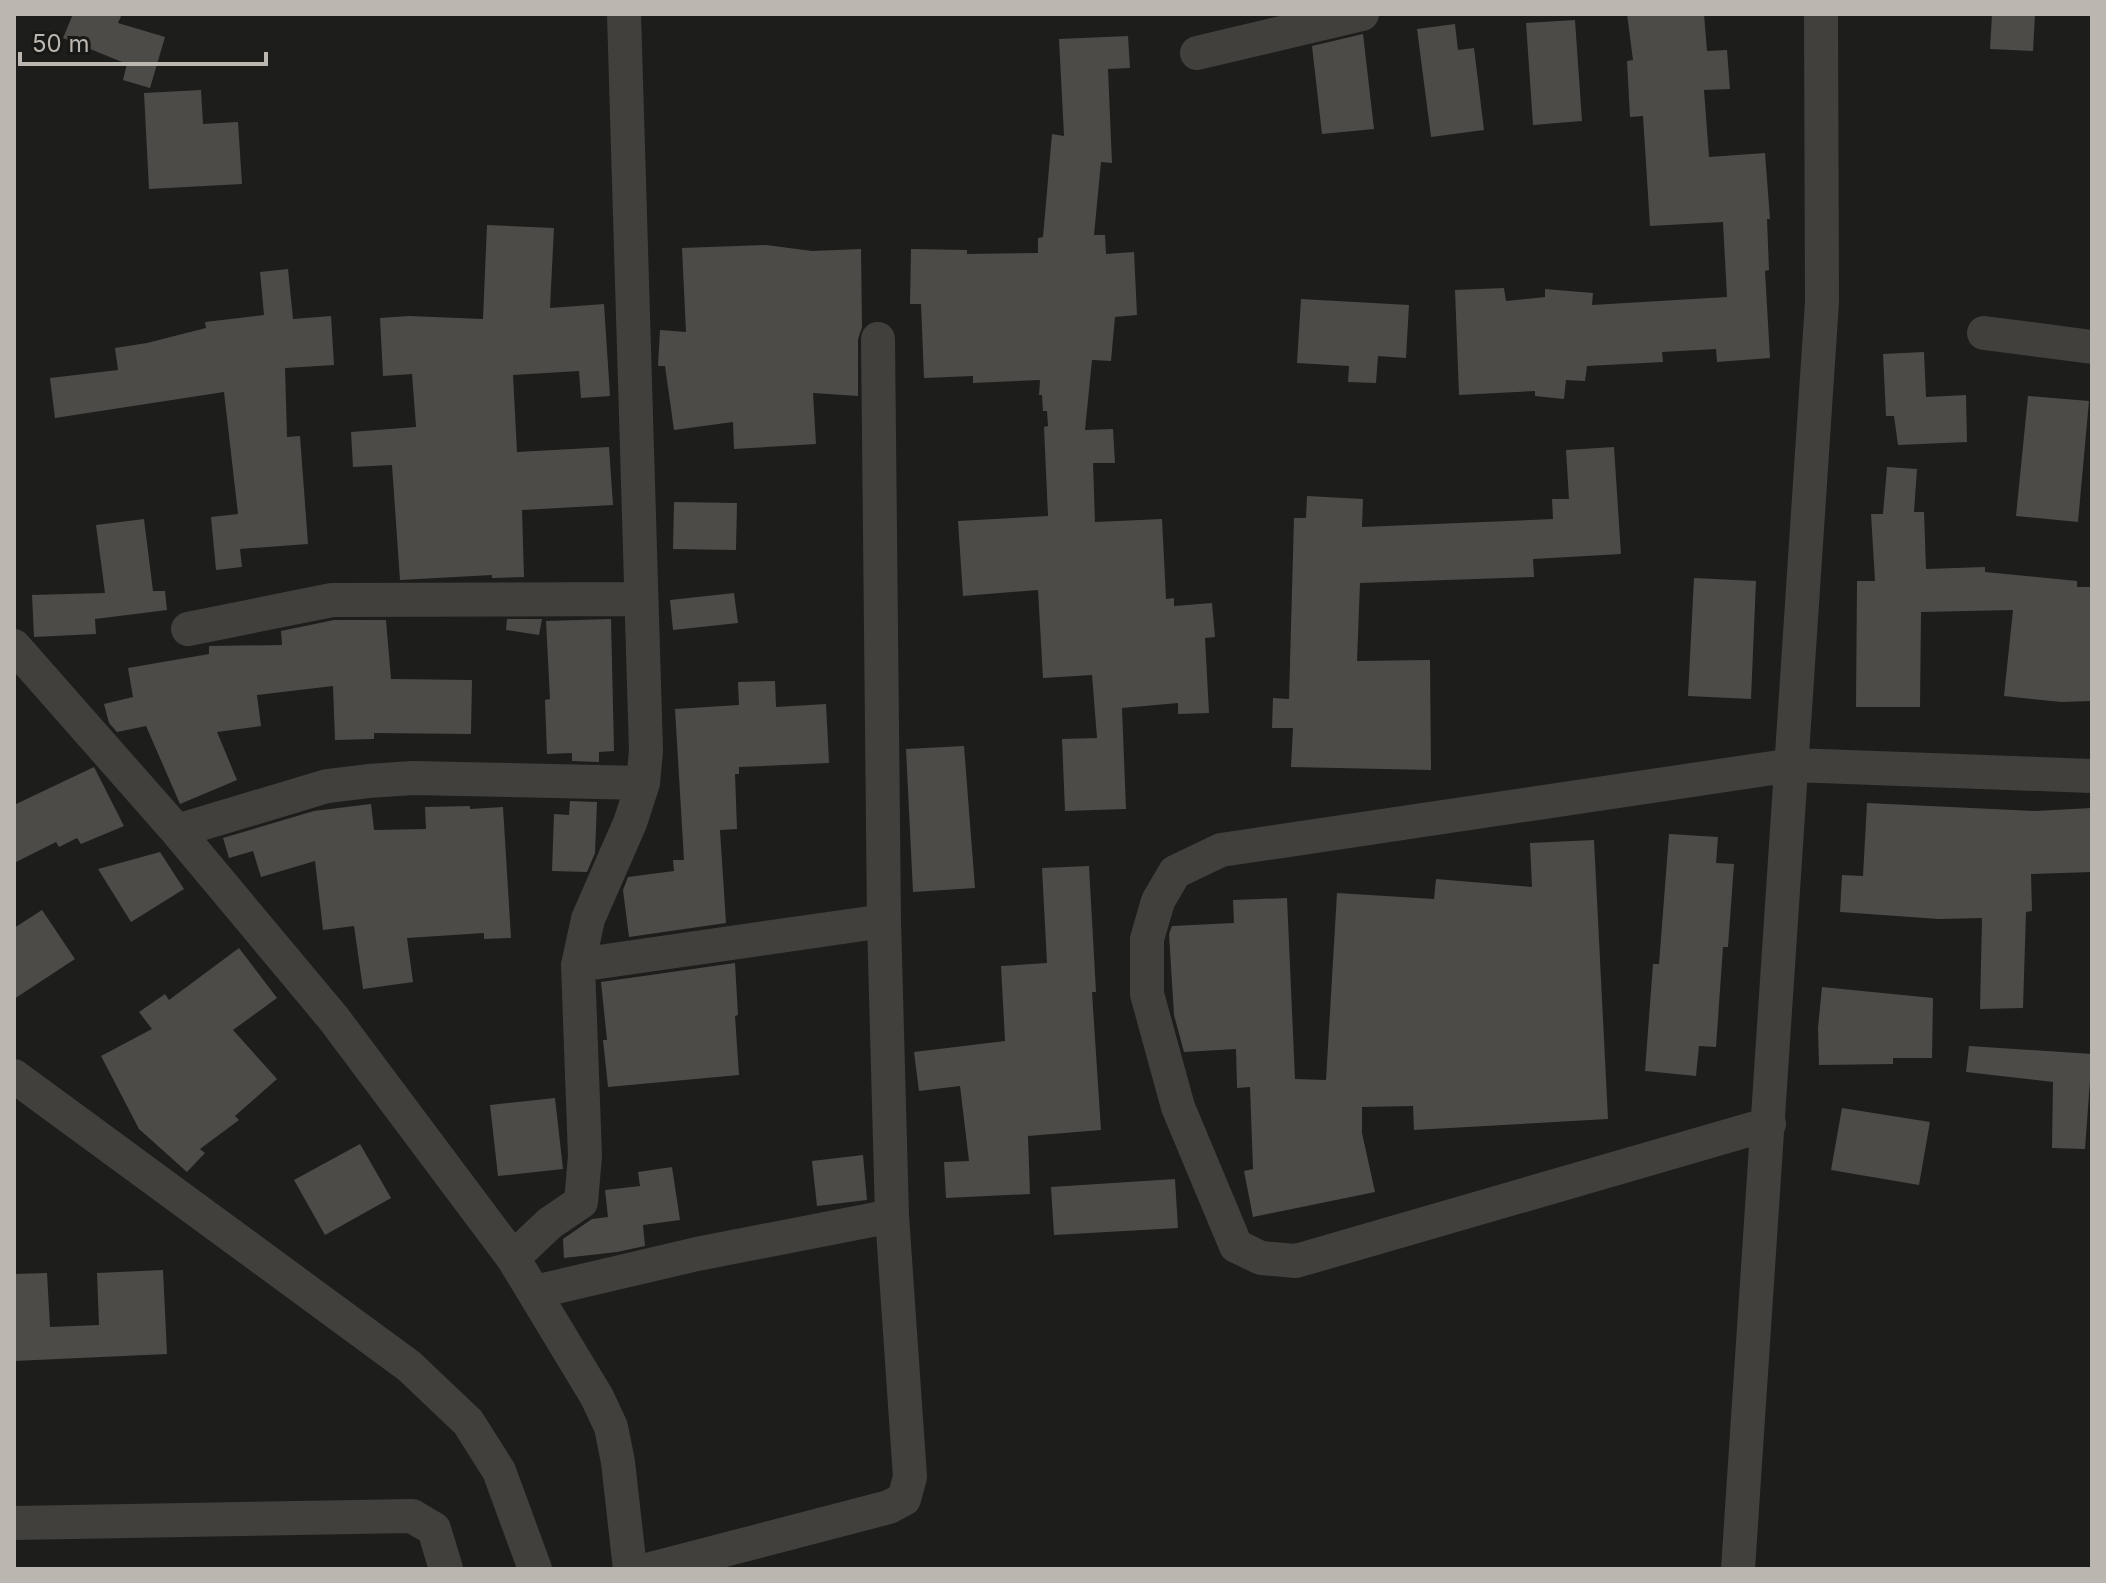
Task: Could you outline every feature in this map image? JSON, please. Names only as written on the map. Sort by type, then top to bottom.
[{"type":"street","points":[[513,1258],[550,1223],[581,1202],[585,1156],[578,965],[588,919],[630,823],[643,783],[646,751],[624,14]]},
{"type":"street","points":[[1197,53],[1362,14]]},
{"type":"street","points":[[1738,1569],[1822,302],[1821,14]]},
{"type":"street","points":[[1984,333],[2092,347]]},
{"type":"street","points":[[651,1569],[889,1507],[904,1499],[910,1477],[892,1216],[884,921],[878,339]]},
{"type":"street","points":[[188,629],[332,600],[641,599]]},
{"type":"street","points":[[14,646],[177,831],[334,1019],[513,1258],[597,1397],[611,1427],[630,1569]]},
{"type":"street","points":[[1769,1124],[1296,1261],[1261,1258],[1236,1246],[1178,1107],[1147,994],[1147,939],[1158,901],[1175,872],[1221,850],[1793,765],[2092,776]]},
{"type":"street","points":[[177,831],[327,786],[368,781],[413,778],[643,783]]},
{"type":"street","points":[[578,965],[884,921]]},
{"type":"street","points":[[14,1076],[409,1366],[468,1422],[499,1471],[535,1569]]},
{"type":"street","points":[[535,1292],[697,1254],[892,1216]]},
{"type":"street","points":[[14,1523],[412,1516],[434,1529],[446,1569]]},
{"type":"building","points":[[73,14],[122,14],[118,23],[165,37],[150,88],[123,80],[127,64],[63,38]]},
{"type":"building","points":[[1627,14],[1704,14],[1707,51],[1727,50],[1730,89],[1704,90],[1709,157],[1765,153],[1770,219],[1767,219],[1769,270],[1765,271],[1770,358],[1717,362],[1716,349],[1662,352],[1663,362],[1587,366],[1585,381],[1566,380],[1564,399],[1535,396],[1535,391],[1459,395],[1455,290],[1504,288],[1506,301],[1545,297],[1545,289],[1593,293],[1592,305],[1727,297],[1723,222],[1650,226],[1643,116],[1630,117],[1627,61],[1633,60]]},
{"type":"building","points":[[1992,14],[2035,14],[2033,51],[1990,49]]},
{"type":"building","points":[[1575,20],[1582,121],[1533,125],[1526,23]]},
{"type":"building","points":[[1455,24],[1458,50],[1474,48],[1484,130],[1431,137],[1417,29]]},
{"type":"building","points":[[1363,34],[1374,129],[1322,134],[1312,46]]},
{"type":"building","points":[[1128,36],[1130,68],[1108,69],[1112,163],[1101,162],[1094,235],[1105,235],[1106,254],[1134,252],[1137,315],[1115,317],[1111,361],[1092,360],[1085,430],[1113,429],[1115,463],[1093,463],[1095,522],[1162,519],[1166,599],[1174,598],[1174,606],[1212,603],[1215,637],[1205,638],[1209,713],[1178,714],[1178,703],[1122,708],[1126,809],[1065,811],[1062,739],[1097,738],[1092,675],[1043,678],[1038,590],[963,596],[958,521],[1048,516],[1044,427],[1048,426],[1047,411],[1043,411],[1042,395],[1039,395],[1040,380],[973,383],[973,376],[924,378],[921,304],[910,304],[911,249],[967,250],[967,254],[1038,253],[1038,238],[1043,237],[1052,134],[1064,136],[1059,39]]},
{"type":"building","points":[[201,90],[203,124],[238,122],[242,184],[149,189],[144,93]]},
{"type":"building","points":[[487,225],[554,228],[550,308],[604,304],[610,396],[581,398],[579,371],[513,375],[517,452],[609,447],[613,505],[522,510],[524,577],[492,578],[492,575],[400,580],[392,465],[353,467],[351,432],[416,427],[412,374],[383,376],[380,318],[483,319]]},
{"type":"building","points":[[766,245],[812,251],[861,249],[862,327],[858,339],[858,396],[813,393],[816,444],[734,449],[733,422],[674,430],[665,366],[658,366],[660,330],[686,332],[682,248]]},
{"type":"building","points":[[288,269],[293,319],[331,316],[334,365],[285,368],[287,437],[300,436],[308,544],[240,549],[242,567],[216,570],[211,517],[238,514],[224,392],[55,418],[50,378],[118,370],[115,348],[206,328],[205,322],[264,315],[260,272]]},
{"type":"building","points":[[1301,299],[1409,305],[1406,358],[1378,356],[1376,383],[1348,382],[1349,366],[1297,363]]},
{"type":"building","points":[[1924,352],[1926,397],[1966,395],[1967,442],[1898,445],[1894,416],[1886,416],[1883,354]]},
{"type":"building","points":[[2028,396],[2089,401],[2078,522],[2016,516]]},
{"type":"building","points":[[1614,447],[1621,554],[1533,559],[1534,577],[1360,583],[1357,661],[1430,660],[1431,770],[1291,767],[1293,728],[1272,728],[1273,698],[1289,699],[1294,518],[1306,518],[1307,496],[1363,499],[1362,527],[1553,519],[1552,499],[1569,499],[1566,450]]},
{"type":"building","points":[[1887,467],[1917,469],[1914,512],[1924,512],[1926,569],[1985,567],[1985,572],[2077,581],[2077,587],[2092,587],[2092,701],[2061,702],[2004,696],[2013,610],[1921,612],[1920,707],[1856,707],[1857,581],[1875,581],[1871,514],[1883,514]]},
{"type":"building","points":[[674,502],[737,503],[736,550],[673,549]]},
{"type":"building","points":[[144,519],[153,591],[165,591],[167,610],[95,619],[96,634],[34,637],[32,595],[105,593],[96,525]]},
{"type":"building","points":[[1694,578],[1756,581],[1751,699],[1688,696]]},
{"type":"building","points":[[734,593],[738,623],[673,630],[670,600]]},
{"type":"building","points":[[507,619],[542,619],[539,635],[506,630]]},
{"type":"building","points":[[611,619],[614,751],[599,752],[599,762],[572,761],[572,753],[547,754],[545,700],[550,699],[546,621]]},
{"type":"building","points":[[334,620],[386,620],[391,679],[472,680],[471,734],[374,733],[374,739],[335,740],[333,686],[257,695],[261,726],[217,732],[237,780],[180,804],[146,726],[117,732],[109,723],[104,704],[133,697],[128,668],[209,654],[209,646],[282,645],[281,631]]},
{"type":"building","points":[[775,681],[776,707],[826,704],[829,763],[739,767],[739,774],[735,774],[737,829],[720,830],[726,923],[629,937],[623,890],[628,877],[674,871],[673,860],[684,860],[675,709],[739,705],[738,682]]},
{"type":"building","points":[[964,746],[975,888],[913,892],[906,749]]},
{"type":"building","points":[[94,767],[124,826],[81,844],[77,838],[59,847],[56,842],[14,863],[14,805]]},
{"type":"building","points":[[570,801],[597,802],[595,853],[587,872],[552,871],[554,814],[569,815]]},
{"type":"building","points":[[1867,803],[2035,811],[2092,808],[2092,872],[2031,874],[2032,911],[2026,912],[2023,1008],[1980,1009],[1982,918],[1939,919],[1840,912],[1842,875],[1863,876]]},
{"type":"building","points":[[371,804],[374,830],[426,829],[425,807],[503,807],[511,938],[484,939],[484,933],[407,938],[413,982],[363,989],[354,926],[323,930],[315,861],[261,877],[253,851],[229,858],[223,838],[314,811]]},
{"type":"building","points":[[1669,834],[1718,837],[1716,863],[1734,864],[1728,947],[1723,947],[1716,1047],[1699,1046],[1696,1076],[1645,1071],[1653,964],[1659,964]]},
{"type":"building","points":[[1594,840],[1608,1119],[1414,1130],[1413,1106],[1362,1107],[1362,1133],[1375,1192],[1253,1217],[1244,1171],[1253,1169],[1250,1087],[1237,1088],[1236,1049],[1184,1052],[1174,1015],[1169,934],[1172,926],[1234,923],[1233,900],[1287,898],[1295,1079],[1326,1080],[1337,893],[1434,899],[1436,879],[1532,887],[1530,843]]},
{"type":"building","points":[[160,852],[184,889],[131,922],[98,869]]},
{"type":"building","points":[[1089,866],[1096,992],[1092,992],[1101,1130],[1028,1136],[1030,1194],[946,1198],[944,1162],[969,1161],[960,1086],[919,1091],[914,1052],[1005,1041],[1001,966],[1047,963],[1042,868]]},
{"type":"building","points":[[42,910],[75,959],[14,999],[14,928]]},
{"type":"building","points":[[239,948],[277,998],[233,1030],[277,1079],[235,1116],[239,1120],[200,1149],[205,1153],[187,1172],[139,1129],[101,1056],[152,1029],[139,1012],[165,994],[169,1000]]},
{"type":"building","points":[[735,963],[739,1075],[608,1087],[601,982]]},
{"type":"building","points":[[1822,987],[1933,998],[1932,1058],[1893,1058],[1893,1064],[1819,1065],[1818,1028]]},
{"type":"building","points":[[1969,1046],[2092,1054],[2085,1149],[2052,1148],[2053,1082],[1966,1072]]},
{"type":"building","points":[[555,1098],[563,1169],[498,1176],[490,1105]]},
{"type":"building","points":[[1842,1108],[1930,1122],[1919,1185],[1831,1170]]},
{"type":"building","points":[[360,1144],[391,1198],[325,1235],[294,1180]]},
{"type":"building","points":[[863,1155],[867,1200],[817,1206],[812,1161]]},
{"type":"building","points":[[672,1167],[680,1220],[643,1225],[645,1246],[564,1258],[563,1239],[592,1219],[608,1217],[605,1190],[640,1186],[638,1172]]},
{"type":"building","points":[[1175,1179],[1178,1228],[1054,1235],[1051,1187]]},
{"type":"building","points":[[163,1270],[167,1354],[14,1361],[14,1274],[47,1273],[50,1327],[99,1325],[97,1273]]}]
